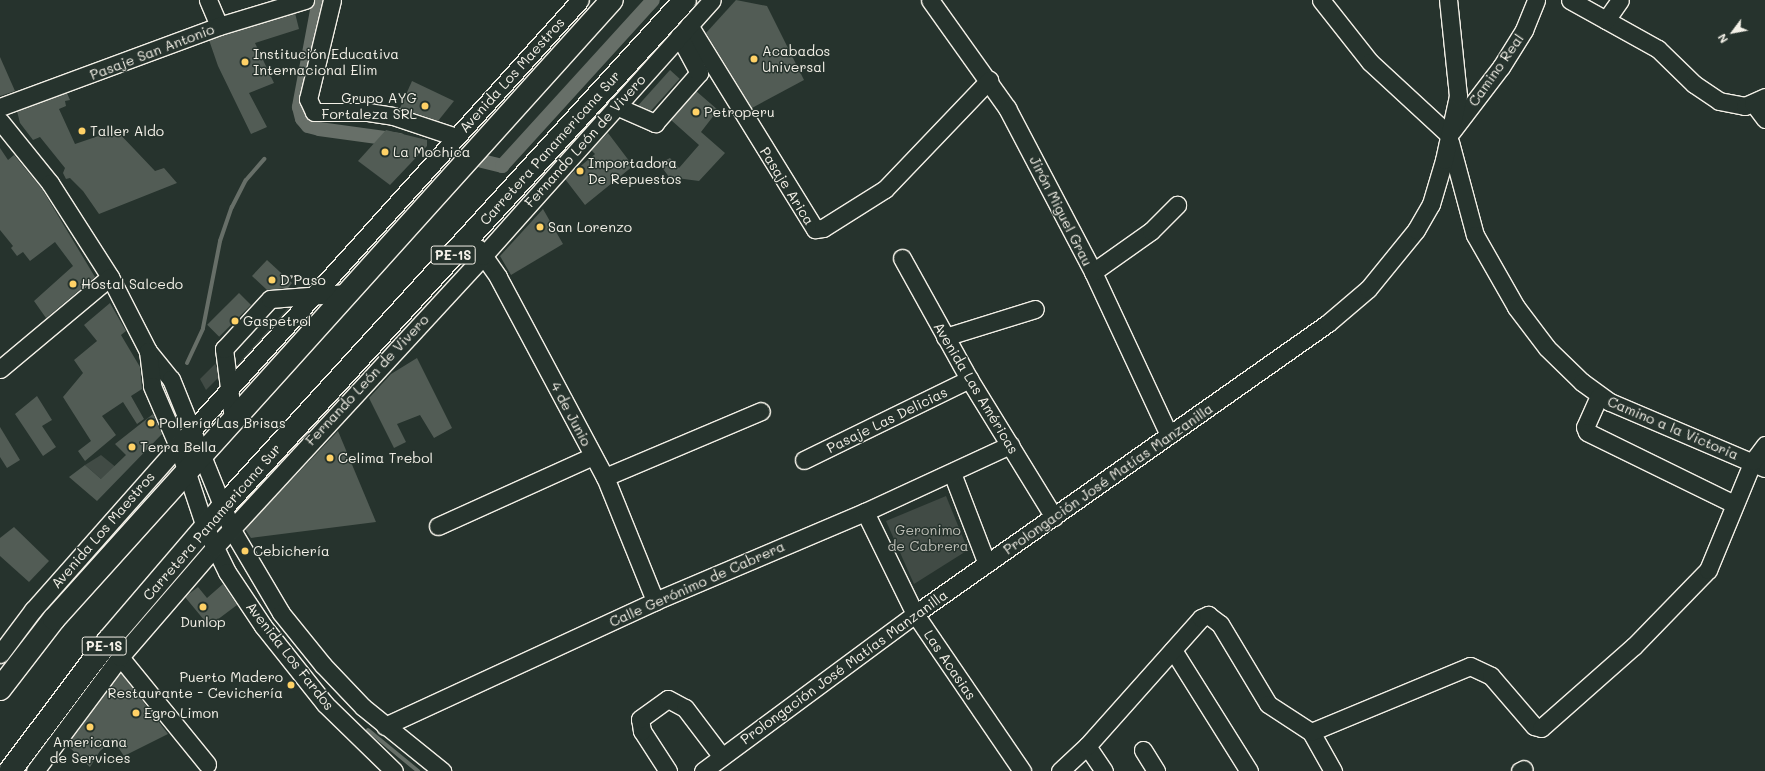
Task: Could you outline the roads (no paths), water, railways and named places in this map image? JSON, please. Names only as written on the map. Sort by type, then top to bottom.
[{"type":"highway","points":[[0,689],[54,619],[466,160],[612,0]]},
{"type":"highway","name":"Carretera Panamericana Sur","points":[[10,771],[108,641],[222,508],[684,1]]},
{"type":"street","points":[[208,0],[219,26]]},
{"type":"street","name":"Pasaje San Antonio","points":[[0,107],[219,26],[305,0]]},
{"type":"street","points":[[332,0],[308,99],[314,112],[368,112],[393,116],[456,137]]},
{"type":"street","name":"Avenida Los Maestros","points":[[0,654],[33,610],[191,431],[580,0]]},
{"type":"street","name":"Fernando León de Vivero","points":[[35,771],[120,657],[214,548],[232,530],[387,357],[483,256],[712,0]]},
{"type":"street","name":"Jirón Miguel Grau","points":[[930,0],[989,80],[1093,272],[1169,435]]},
{"type":"street","points":[[1321,0],[1370,62],[1449,136]]},
{"type":"street","name":"Prolongación José Matías Manzanilla","points":[[703,771],[915,614],[1328,323],[1368,289],[1401,250],[1431,204],[1458,96],[1448,0]]},
{"type":"street","name":"Camino Real","points":[[1449,136],[1501,67],[1524,30],[1536,0]]},
{"type":"street","points":[[1570,0],[1658,49],[1694,84],[1719,101],[1744,106],[1759,100],[1765,119]]},
{"type":"street","points":[[1606,20],[1620,0]]},
{"type":"street","points":[[616,106],[655,123],[699,73],[684,31]]},
{"type":"street","name":"Pasaje Arica","points":[[684,31],[815,229],[823,228],[885,189],[921,148],[989,80]]},
{"type":"street","points":[[0,121],[50,183],[110,277],[148,351],[171,379],[191,431],[193,463]]},
{"type":"street","name":"Camino a la Victoria","points":[[1449,136],[1475,235],[1487,258],[1531,329],[1547,348],[1599,396],[1628,411],[1759,464]]},
{"type":"street","points":[[1093,272],[1151,231],[1177,205]]},
{"type":"street","name":"4 de Junio","points":[[470,236],[498,277],[605,477],[655,601]]},
{"type":"street","name":"Avenida Las Américas","points":[[902,258],[969,379],[1054,517]]},
{"type":"street","points":[[0,369],[110,277]]},
{"type":"street","points":[[233,419],[224,349],[270,299],[347,293]]},
{"type":"street","points":[[945,337],[1035,309]]},
{"type":"street","points":[[148,351],[152,386],[178,446],[193,463]]},
{"type":"street","name":"Pasaje Las Delicias","points":[[804,460],[969,379]]},
{"type":"street","points":[[1599,396],[1585,427],[1588,432],[1734,504]]},
{"type":"street","points":[[605,477],[761,411]]},
{"type":"street","points":[[1311,732],[1321,730],[1470,666],[1491,676],[1534,726],[1547,725],[1634,646],[1700,580],[1719,549],[1734,504],[1759,464],[1765,445]]},
{"type":"street","name":"Calle Gerónimo de Cabrera","points":[[386,726],[655,601],[865,512],[1010,446]]},
{"type":"street","points":[[438,526],[593,456]]},
{"type":"street","name":"Avenida Los Fardos","points":[[193,463],[222,508],[232,530],[281,613],[343,687],[386,726],[442,771]]},
{"type":"street","name":"Avenida Los Fardos","points":[[193,463],[205,528],[214,548],[263,626],[325,704],[394,771]]},
{"type":"street","points":[[952,473],[987,564]]},
{"type":"street","name":"Las Acasias","points":[[865,512],[915,614],[1022,771]]},
{"type":"street","points":[[263,626],[281,613]]},
{"type":"street","points":[[1060,771],[1087,746],[1201,618],[1208,615],[1214,617],[1268,704],[1311,732],[1329,770]]},
{"type":"street","points":[[1173,650],[1249,771]]},
{"type":"street","points":[[120,657],[208,764]]},
{"type":"street","points":[[668,771],[642,731],[640,719],[642,715],[668,699],[685,708],[722,757]]},
{"type":"street","points":[[1087,746],[1104,771]]},
{"type":"street","points":[[1143,750],[1156,771]]},
{"type":"waterway","points":[[482,161],[502,166],[653,0]]},
{"type":"waterway","points":[[318,5],[299,107],[302,119],[308,126],[319,129],[399,140]]},
{"type":"waterway","points":[[187,363],[203,328],[220,241],[232,207],[246,180],[264,159]]},
{"type":"waterway","points":[[368,730],[418,771]]},
{"type":"place","name":"Acabados Universal","points":[[754,59]]},
{"type":"place","name":"Institución Educativa Internacional Elim","points":[[245,62]]},
{"type":"place","name":"Grupo AYG Fortaleza SRL","points":[[425,106]]},
{"type":"place","name":"Petroperu","points":[[696,112]]},
{"type":"place","name":"Taller Aldo","points":[[82,131]]},
{"type":"place","name":"La Mochica","points":[[385,152]]},
{"type":"place","name":"Importadora De Repuestos","points":[[580,171]]},
{"type":"place","name":"San Lorenzo","points":[[540,227]]},
{"type":"place","name":"D’Paso","points":[[272,280]]},
{"type":"place","name":"Hostal Salcedo","points":[[73,284]]},
{"type":"place","name":"Gaspetrol","points":[[235,321]]},
{"type":"place","name":"Pollería Las Brisas","points":[[151,423]]},
{"type":"place","name":"Terra Bella","points":[[132,447]]},
{"type":"place","name":"Celima Trebol","points":[[330,458]]},
{"type":"place","name":"Cebichería","points":[[245,551]]},
{"type":"place","name":"Dunlop","points":[[203,607]]},
{"type":"place","name":"Puerto Madero Restaurante - Cevichería","points":[[291,685]]},
{"type":"place","name":"Egro Limon","points":[[136,713]]},
{"type":"place","name":"Americana de Services","points":[[90,727]]},
{"type":"park label","name":"Geronimo de Cabrera","points":[[928,538]]}]
